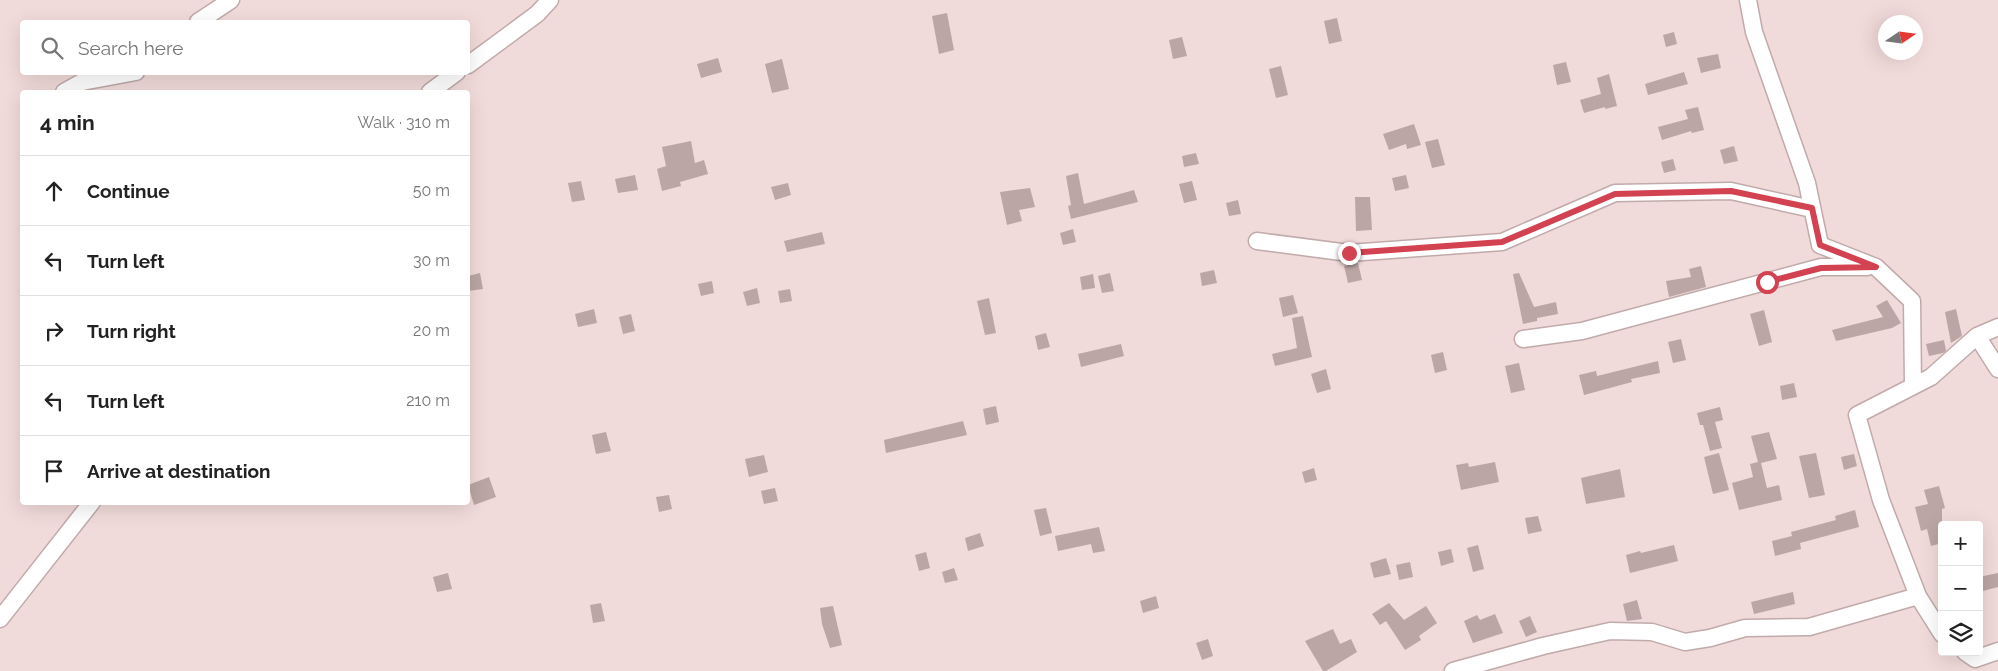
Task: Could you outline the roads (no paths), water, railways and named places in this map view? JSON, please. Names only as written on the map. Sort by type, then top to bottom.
[{"type":"street","points":[[201,20],[231,0]]},
{"type":"street","points":[[470,64],[537,14],[550,0]]},
{"type":"street","points":[[1748,0],[1754,32],[1806,183],[1820,245],[1876,267],[1912,301],[1913,386]]},
{"type":"street","points":[[68,90],[82,82],[120,75]]},
{"type":"street","points":[[433,90],[454,75]]},
{"type":"street","points":[[1257,242],[1349,253],[1502,242],[1615,194],[1731,191],[1812,208]]},
{"type":"street","points":[[1523,338],[1582,331],[1821,268],[1876,267]]},
{"type":"street","points":[[1938,628],[1918,596],[1881,500],[1857,415],[1930,378],[1977,336],[1998,327]]},
{"type":"street","points":[[1977,336],[1998,369]]},
{"type":"street","points":[[0,619],[90,505]]},
{"type":"street","points":[[1453,671],[1543,646],[1610,631],[1652,632],[1684,642],[1710,638],[1745,628],[1809,627],[1918,596]]},
{"type":"street","points":[[1971,656],[1975,659],[1998,651]]}]
